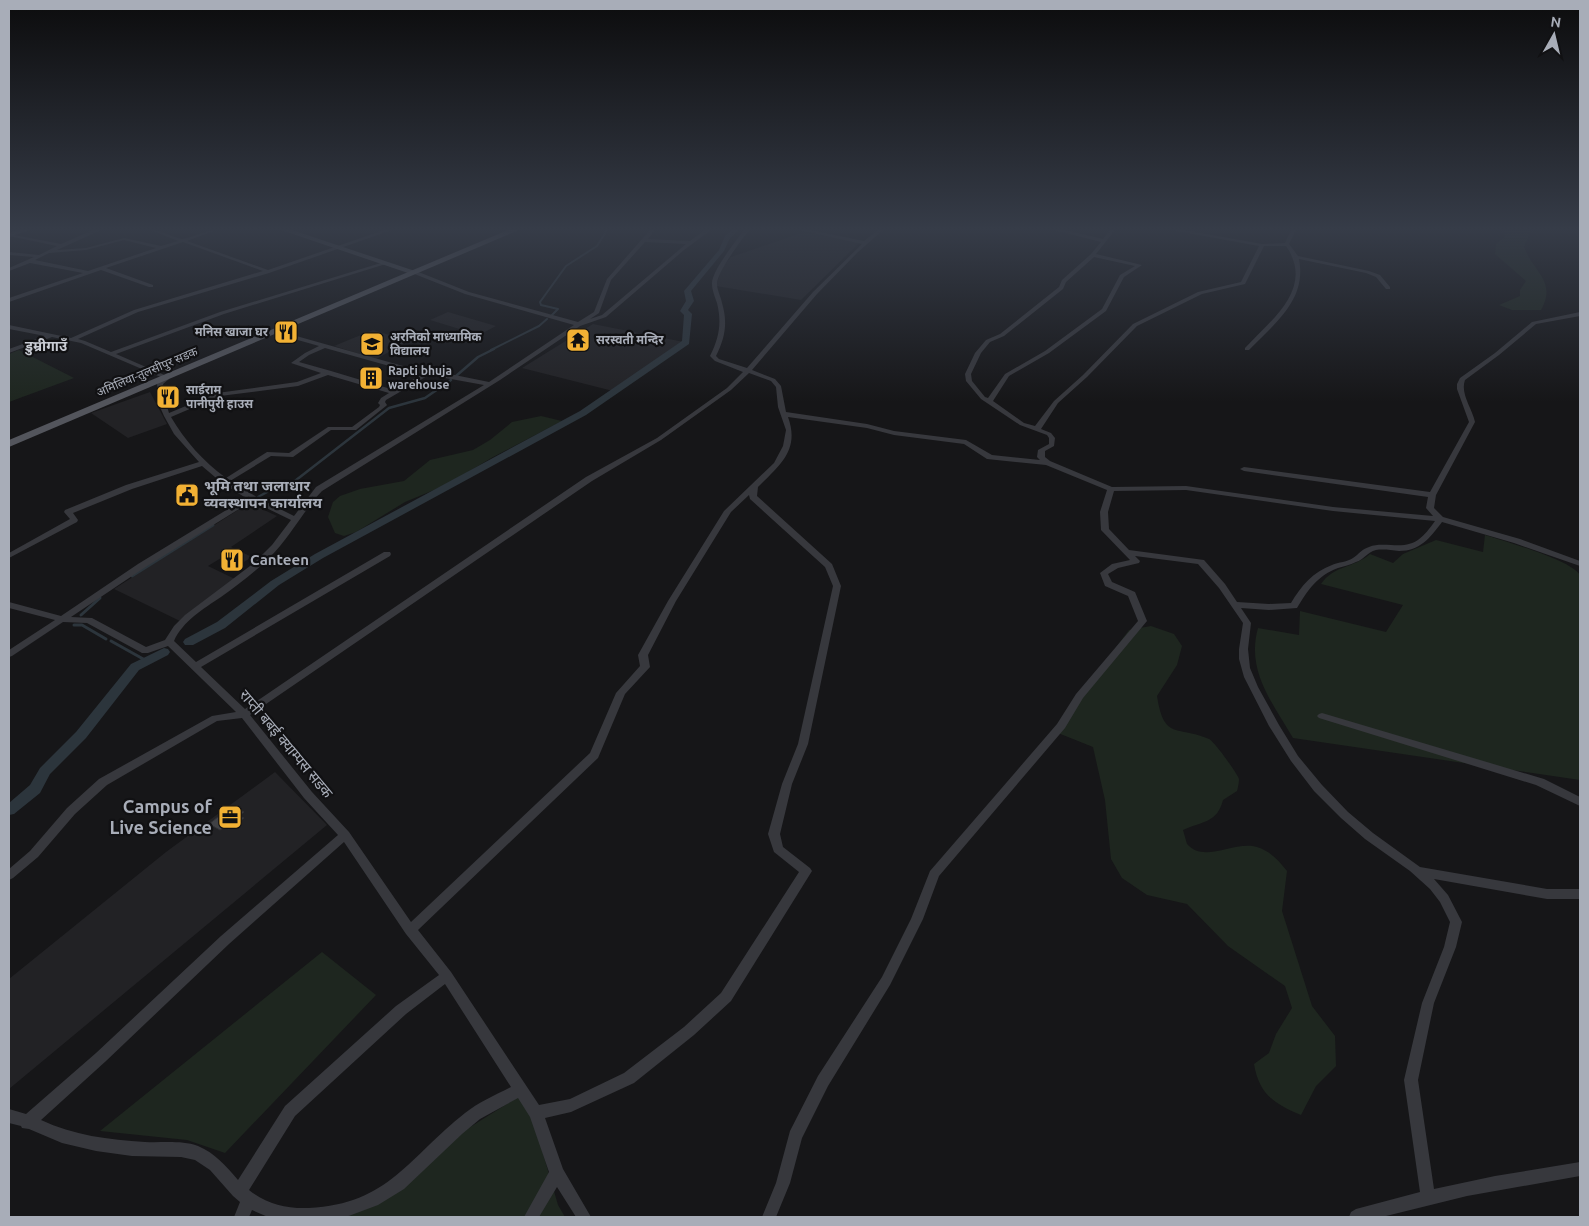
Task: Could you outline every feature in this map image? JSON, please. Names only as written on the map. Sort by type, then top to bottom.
[{"type":"main road","name":"अमिलिया-तुलसीपुर सडक","points":[[9,444],[379,287]]},
{"type":"street","points":[[9,300],[45,287]]},
{"type":"street","points":[[73,339],[136,310],[215,287]]},
{"type":"street","points":[[112,354],[234,309],[306,287]]},
{"type":"street","points":[[452,287],[581,325],[604,316],[637,287]]},
{"type":"street","points":[[9,606],[63,620],[89,620],[145,651],[169,642],[173,634],[190,616],[264,560],[277,546],[295,519],[320,489],[581,325],[596,313],[607,287]]},
{"type":"street","points":[[410,930],[594,755],[621,694],[645,667],[643,655],[672,601],[728,511],[777,464],[787,446],[789,430],[783,414],[779,387],[773,380],[717,360],[713,356],[724,328],[721,302],[716,287]]},
{"type":"street","points":[[9,875],[34,854],[71,811],[104,782],[215,718],[244,714],[589,479],[659,439],[729,389],[748,371],[799,310],[821,287]]},
{"type":"street","points":[[1047,463],[1041,457],[1042,450],[1052,446],[1052,438],[1048,434],[1022,424],[989,402],[969,381],[968,374],[978,353],[988,341],[1002,336],[1061,287]]},
{"type":"street","points":[[989,402],[1007,375],[1047,352],[1104,310],[1116,287]]},
{"type":"street","points":[[1036,430],[1056,402],[1085,376],[1135,325],[1158,312],[1200,293],[1225,287]]},
{"type":"street","points":[[1247,349],[1295,297],[1298,287]]},
{"type":"street","points":[[1440,519],[1430,508],[1432,495],[1472,422],[1460,390],[1462,379],[1497,354],[1534,323],[1580,314]]},
{"type":"street","points":[[9,327],[73,339],[167,378],[160,384],[160,396],[168,416],[203,462],[225,481],[252,498],[295,519]]},
{"type":"street","points":[[275,332],[402,368],[489,384]]},
{"type":"street","points":[[9,351],[50,336]]},
{"type":"street","points":[[324,346],[294,363],[394,392]]},
{"type":"street","points":[[168,416],[219,394],[298,384],[329,372]]},
{"type":"street","points":[[225,481],[270,454],[290,455],[330,428],[354,429],[384,405],[382,403],[383,399],[430,372]]},
{"type":"street","points":[[783,414],[866,426],[894,433],[947,439],[971,445],[990,457],[1047,463],[1110,489],[1186,488],[1333,509],[1440,519],[1517,541],[1580,564]]},
{"type":"street","points":[[9,556],[74,520],[68,512],[129,487],[203,462]]},
{"type":"street","points":[[1244,469],[1432,495]]},
{"type":"street","points":[[536,1113],[571,1105],[629,1078],[689,1031],[726,997],[806,871],[778,849],[774,834],[787,784],[803,744],[837,586],[829,566],[753,497],[754,486]]},
{"type":"street","points":[[769,1217],[782,1183],[795,1136],[823,1082],[886,981],[917,919],[934,874],[1061,726],[1079,696],[1143,621],[1132,594],[1108,584],[1104,573],[1115,566],[1136,561],[1105,530],[1104,512],[1110,489]]},
{"type":"street","points":[[9,654],[63,620],[141,566],[252,498]]},
{"type":"street","points":[[1236,605],[1294,606],[1303,588],[1333,565],[1356,560],[1362,551],[1373,547],[1407,548],[1419,544],[1440,519]]},
{"type":"street","points":[[1126,552],[1200,562],[1236,605],[1246,623],[1242,646],[1246,672],[1283,742],[1315,787],[1358,828],[1416,871],[1442,895],[1456,922],[1450,947],[1428,1003],[1412,1080],[1428,1196]]},
{"type":"street","points":[[196,666],[387,554]]},
{"type":"street","name":"राप्ती बबई क्याम्पस सडक","points":[[169,642],[244,714],[308,795],[345,835],[410,930],[448,976],[536,1113],[558,1173],[584,1217]]},
{"type":"street","points":[[1322,716],[1540,782],[1580,802]]},
{"type":"street","points":[[27,1123],[101,1057],[218,946],[345,835]]},
{"type":"street","points":[[1416,871],[1547,894],[1580,894]]},
{"type":"street","points":[[241,1217],[244,1196],[290,1111],[401,1010],[448,976]]},
{"type":"street","points":[[9,1116],[62,1136],[89,1142],[130,1149],[197,1153],[215,1165],[244,1196],[274,1213],[290,1216],[331,1213],[354,1208],[375,1199],[397,1183],[468,1119],[521,1089]]},
{"type":"street","points":[[1356,1217],[1428,1196],[1509,1179],[1580,1169]]},
{"type":"street","points":[[530,1217],[558,1173]]},
{"type":"shaded area","points":[[723,287],[814,287],[801,300]]},
{"type":"shaded area","points":[[1522,287],[1545,287],[1545,300],[1541,310],[1512,310],[1499,305],[1520,296]]},
{"type":"shaded area","points":[[448,312],[496,326],[479,335],[430,320]]},
{"type":"shaded area","points":[[593,324],[684,342],[613,391],[522,368]]},
{"type":"shaded area","name":"अरनिको माध्यामिक विद्यालय","points":[[373,330],[409,341],[376,359],[334,346]]},
{"type":"shaded area","points":[[19,350],[74,378],[9,402],[9,354]]},
{"type":"shaded area","points":[[150,392],[167,424],[128,438],[91,413]]},
{"type":"shaded area","points":[[541,416],[562,421],[493,457],[446,485],[405,502],[356,532],[344,536],[335,533],[328,517],[333,502],[340,496],[360,489],[404,481],[430,460],[473,450],[490,440],[512,422]]},
{"type":"shaded area","points":[[249,503],[277,516],[231,547],[252,557],[239,565],[221,558],[208,566],[235,579],[180,621],[114,589]]},
{"type":"shaded area","points":[[1485,535],[1551,557],[1574,569],[1580,575],[1580,780],[1293,738],[1263,686],[1258,672],[1255,644],[1258,628],[1299,635],[1300,611],[1386,632],[1403,605],[1321,584],[1332,573],[1364,559],[1370,554],[1393,563],[1403,554],[1436,540],[1483,552]]},
{"type":"shaded area","points":[[1151,626],[1174,634],[1182,646],[1177,665],[1157,696],[1164,720],[1168,726],[1174,729],[1198,735],[1212,741],[1239,779],[1237,791],[1223,800],[1213,817],[1203,823],[1183,830],[1187,844],[1194,850],[1202,852],[1239,846],[1257,847],[1274,856],[1287,871],[1282,911],[1312,1006],[1335,1036],[1336,1066],[1316,1086],[1301,1115],[1283,1107],[1269,1097],[1260,1083],[1254,1064],[1269,1053],[1276,1034],[1292,1008],[1285,986],[1228,946],[1187,904],[1147,895],[1122,878],[1111,859],[1105,800],[1093,747],[1053,731],[1129,630]]},
{"type":"shaded area","points":[[275,772],[327,825],[9,1089],[9,979],[166,852]]},
{"type":"shaded area","points":[[322,952],[376,995],[225,1153],[187,1140],[100,1131]]},
{"type":"shaded area","points":[[518,1097],[531,1112],[558,1205],[565,1217],[336,1217],[355,1212],[423,1169],[464,1131]]},
{"type":"building","name":"Campus of Live Science","points":[[232,806],[244,812],[239,816],[244,818],[229,829],[225,827],[220,830],[209,824]]},
{"type":"waterway","points":[[551,287],[540,302],[541,305],[558,309],[552,315]]},
{"type":"waterway","points":[[189,642],[221,625],[275,583],[319,556],[583,413],[686,342],[688,314],[684,311],[690,301],[687,291],[690,287]]},
{"type":"waterway","points":[[491,350],[539,326],[547,319]]},
{"type":"waterway","points":[[456,376],[478,357],[494,349]]},
{"type":"waterway","points":[[258,497],[278,486],[291,484],[389,408],[425,398],[451,380]]},
{"type":"waterway","points":[[132,576],[213,525]]},
{"type":"waterway","points":[[81,615],[100,598]]},
{"type":"waterway","points":[[74,625],[82,625],[106,639]]},
{"type":"waterway","points":[[111,641],[145,660]]},
{"type":"waterway","points":[[9,810],[35,789],[45,771],[81,735],[135,667],[164,652]]},
{"type":"place","name":"मनिस खाजा घर","points":[[286,332]]},
{"type":"place","name":"सरस्वती मन्दिर","points":[[578,340]]},
{"type":"place","name":"अरनिको माध्यामिक विद्यालय","points":[[372,344]]},
{"type":"place","name":"Rapti bhuja warehouse","points":[[371,378]]},
{"type":"place","name":"साईराम पानीपुरी हाउस","points":[[168,397]]},
{"type":"place","name":"भूमि तथा जलाधार व्यवस्थापन कार्यालय","points":[[187,495]]},
{"type":"place","name":"Canteen","points":[[232,560]]},
{"type":"place","name":"Campus of Live Science","points":[[230,817]]},
{"type":"district","name":"डुम्रीगाउँ","points":[[46,346]]}]
